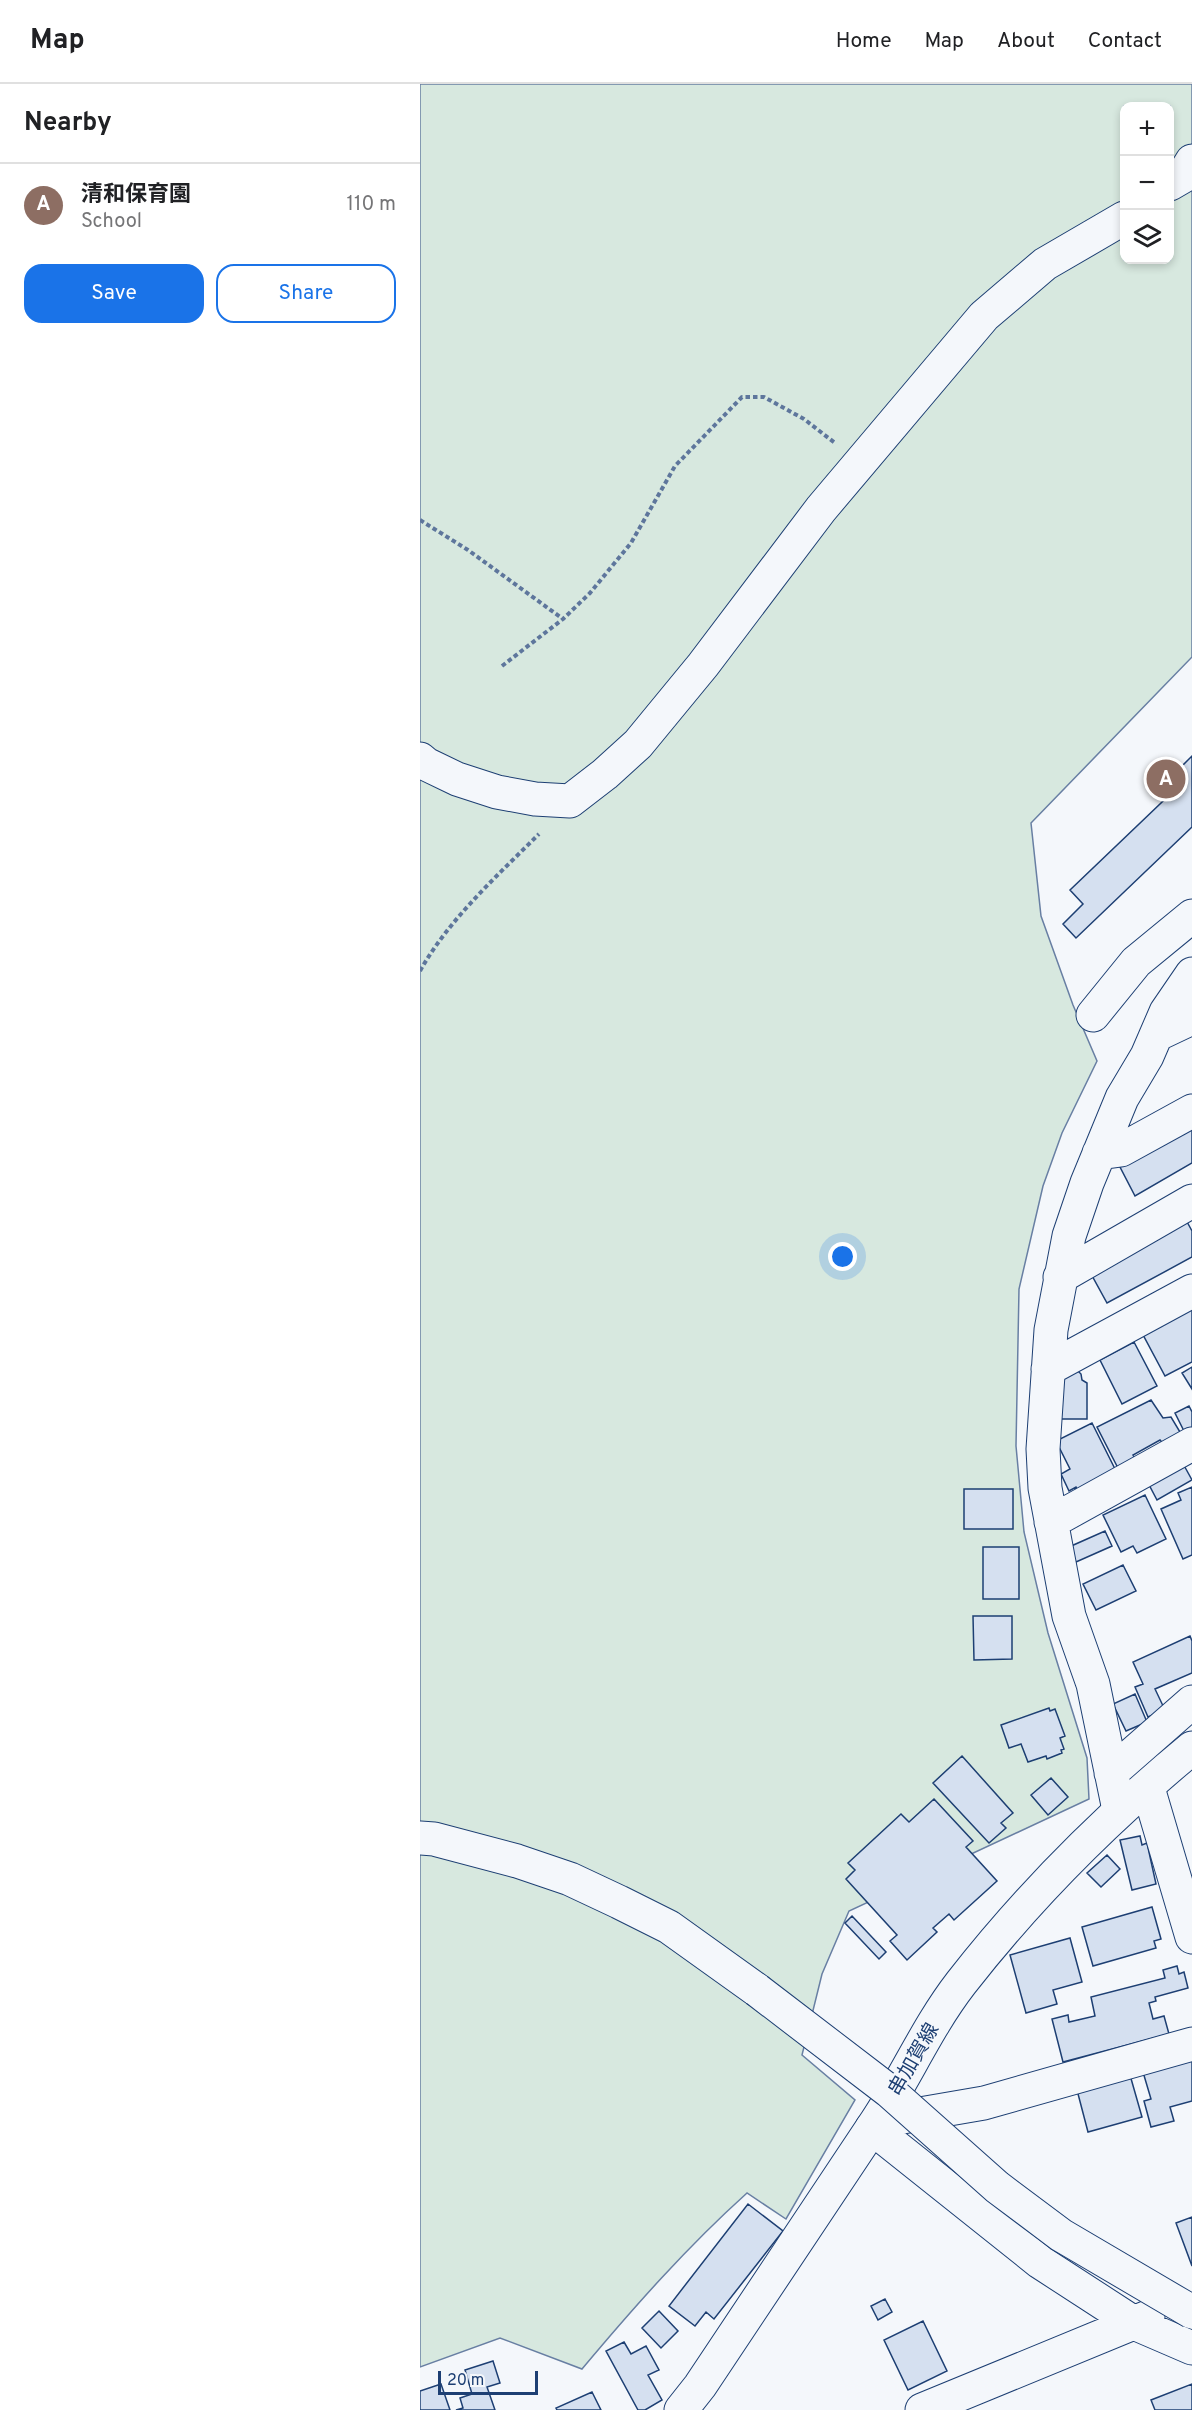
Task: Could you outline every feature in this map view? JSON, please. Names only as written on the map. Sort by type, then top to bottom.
[{"type":"street","points":[[1174,182],[1182,177],[1192,161]]},
{"type":"street","points":[[420,759],[457,779],[497,792],[534,800],[570,801],[638,744],[703,665],[821,509],[984,316],[1045,264],[1120,221]]},
{"type":"street","points":[[1093,1016],[1136,962],[1192,916]]},
{"type":"street","points":[[1119,1810],[1093,1684],[1069,1616],[1045,1488],[1043,1449],[1051,1330],[1069,1236],[1099,1154],[1122,1098],[1156,1035],[1166,1011],[1192,974]]},
{"type":"street","points":[[1156,1035],[1192,1018]]},
{"type":"street","points":[[1099,1154],[1121,1149],[1192,1111]]},
{"type":"street","points":[[1060,1277],[1192,1201]]},
{"type":"street","points":[[1048,1369],[1192,1291]]},
{"type":"street","points":[[1051,1522],[1192,1444]]},
{"type":"street","points":[[1111,1773],[1192,1702]]},
{"type":"street","name":"串加賀線","points":[[681,2410],[700,2386],[874,2125],[930,2027],[960,1984],[1046,1884],[1119,1810],[1148,1788],[1192,1748]]},
{"type":"street","points":[[1148,1788],[1192,1937]]},
{"type":"street","points":[[420,1838],[434,1839],[517,1861],[570,1879],[669,1927],[889,2091],[997,2187],[1052,2228],[1125,2274],[1192,2312]]},
{"type":"street","points":[[874,2125],[984,2103],[1192,2044]]},
{"type":"street","points":[[874,2125],[1040,2262],[1134,2322],[1192,2348]]},
{"type":"street","points":[[922,2410],[1192,2299]]},
{"type":"path","points":[[502,666],[563,619],[590,593],[631,543],[675,466],[742,397],[764,397],[804,418],[860,464]]},
{"type":"path","points":[[420,520],[468,550],[563,619]]},
{"type":"path","points":[[420,971],[429,954],[455,921],[570,801]]},
{"type":"shaded area","points":[[420,84],[1192,84],[1192,657],[1031,823],[1041,916],[1073,1005],[1097,1061],[1062,1133],[1043,1186],[1019,1289],[1016,1446],[1024,1532],[1048,1633],[1087,1758],[1089,1799],[849,1911],[822,1974],[802,2055],[855,2100],[786,2219],[747,2193],[662,2278],[582,2369],[500,2338],[420,2367]]},
{"type":"building","points":[[1192,756],[1192,827],[1076,938],[1063,924],[1083,904],[1070,890],[1184,781],[1175,773]]},
{"type":"building","points":[[1192,1127],[1192,1163],[1135,1196],[1120,1167]]},
{"type":"building","points":[[1186,1220],[1192,1231],[1192,1257],[1107,1303],[1090,1272]]},
{"type":"building","points":[[1192,1303],[1192,1362],[1165,1376],[1141,1331]]},
{"type":"building","points":[[1134,1342],[1157,1386],[1122,1404],[1100,1360]]},
{"type":"building","points":[[1192,1367],[1192,1389],[1182,1373]]},
{"type":"building","points":[[1075,1368],[1081,1374],[1082,1380],[1087,1383],[1087,1419],[1058,1419],[1058,1381],[1064,1381],[1064,1377]]},
{"type":"building","points":[[1151,1400],[1163,1418],[1171,1417],[1183,1437],[1166,1447],[1160,1440],[1133,1455],[1137,1462],[1120,1472],[1097,1427]]},
{"type":"building","points":[[1189,1406],[1192,1412],[1192,1432],[1186,1435],[1175,1413]]},
{"type":"building","points":[[1092,1423],[1115,1469],[1079,1493],[1076,1487],[1069,1491],[1061,1474],[1070,1469],[1056,1441]]},
{"type":"building","points":[[1181,1460],[1192,1480],[1157,1500],[1146,1479]]},
{"type":"building","points":[[1192,1487],[1192,1555],[1183,1559],[1161,1509],[1181,1500],[1178,1493]]},
{"type":"building","points":[[964,1489],[1013,1489],[1013,1529],[964,1529]]},
{"type":"building","points":[[1145,1495],[1166,1539],[1137,1553],[1133,1546],[1121,1552],[1103,1515]]},
{"type":"building","points":[[1105,1531],[1112,1546],[1076,1562],[1069,1547]]},
{"type":"building","points":[[983,1547],[1019,1547],[1019,1599],[983,1599]]},
{"type":"building","points":[[1123,1565],[1136,1591],[1096,1610],[1083,1584]]},
{"type":"building","points":[[973,1616],[1012,1616],[1012,1659],[974,1660]]},
{"type":"building","points":[[1190,1636],[1192,1673],[1155,1689],[1165,1710],[1148,1717],[1135,1687],[1143,1684],[1133,1662]]},
{"type":"building","points":[[1135,1694],[1147,1722],[1126,1731],[1113,1704]]},
{"type":"building","points":[[1049,1708],[1050,1711],[1055,1709],[1065,1736],[1060,1738],[1064,1749],[1061,1750],[1062,1753],[1047,1759],[1046,1756],[1028,1762],[1021,1744],[1009,1748],[1001,1725]]},
{"type":"building","points":[[962,1756],[1013,1813],[1001,1823],[1006,1828],[989,1843],[933,1783]]},
{"type":"building","points":[[1051,1778],[1068,1797],[1048,1815],[1031,1795]]},
{"type":"building","points":[[934,1799],[973,1841],[966,1847],[997,1881],[954,1920],[949,1914],[933,1928],[937,1932],[907,1960],[890,1941],[897,1935],[846,1879],[855,1870],[848,1863],[901,1814],[909,1822]]},
{"type":"building","points":[[1140,1836],[1142,1845],[1147,1843],[1156,1884],[1132,1890],[1120,1840]]},
{"type":"building","points":[[1107,1855],[1120,1869],[1101,1887],[1087,1873]]},
{"type":"building","points":[[1152,1907],[1161,1939],[1154,1941],[1156,1948],[1093,1966],[1082,1927]]},
{"type":"building","points":[[852,1916],[886,1952],[879,1959],[845,1923]]},
{"type":"building","points":[[1070,1938],[1082,1982],[1053,1990],[1057,2004],[1026,2013],[1010,1955]]},
{"type":"building","points":[[1177,1966],[1179,1974],[1184,1972],[1188,1988],[1155,1997],[1156,2001],[1149,2003],[1153,2019],[1164,2016],[1169,2034],[1063,2062],[1052,2019],[1068,2015],[1069,2022],[1095,2016],[1091,1997],[1165,1978],[1163,1970]]},
{"type":"building","points":[[1192,2059],[1192,2101],[1170,2107],[1174,2121],[1151,2127],[1144,2101],[1151,2099],[1143,2072]]},
{"type":"building","points":[[1130,2075],[1142,2117],[1088,2132],[1077,2090]]},
{"type":"building","points":[[748,2204],[783,2231],[714,2319],[706,2312],[695,2326],[669,2306]]},
{"type":"building","points":[[1192,2217],[1192,2266],[1176,2223]]},
{"type":"building","points":[[885,2299],[892,2312],[878,2320],[871,2306]]},
{"type":"building","points":[[659,2311],[678,2331],[661,2348],[642,2328]]},
{"type":"building","points":[[923,2321],[947,2371],[908,2390],[884,2340]]},
{"type":"building","points":[[624,2342],[631,2354],[646,2346],[659,2370],[648,2375],[662,2400],[645,2410],[638,2410],[606,2351]]},
{"type":"building","points":[[493,2361],[500,2383],[487,2387],[495,2410],[456,2410],[463,2408],[460,2398],[472,2394],[465,2370]]},
{"type":"building","points":[[441,2384],[450,2410],[420,2410],[420,2391]]},
{"type":"building","points":[[1192,2384],[1192,2410],[1155,2410],[1151,2400]]},
{"type":"building","points":[[592,2392],[601,2410],[557,2410],[556,2408]]},
{"type":"place","name":"清和保育園","points":[[1166,779]]}]
